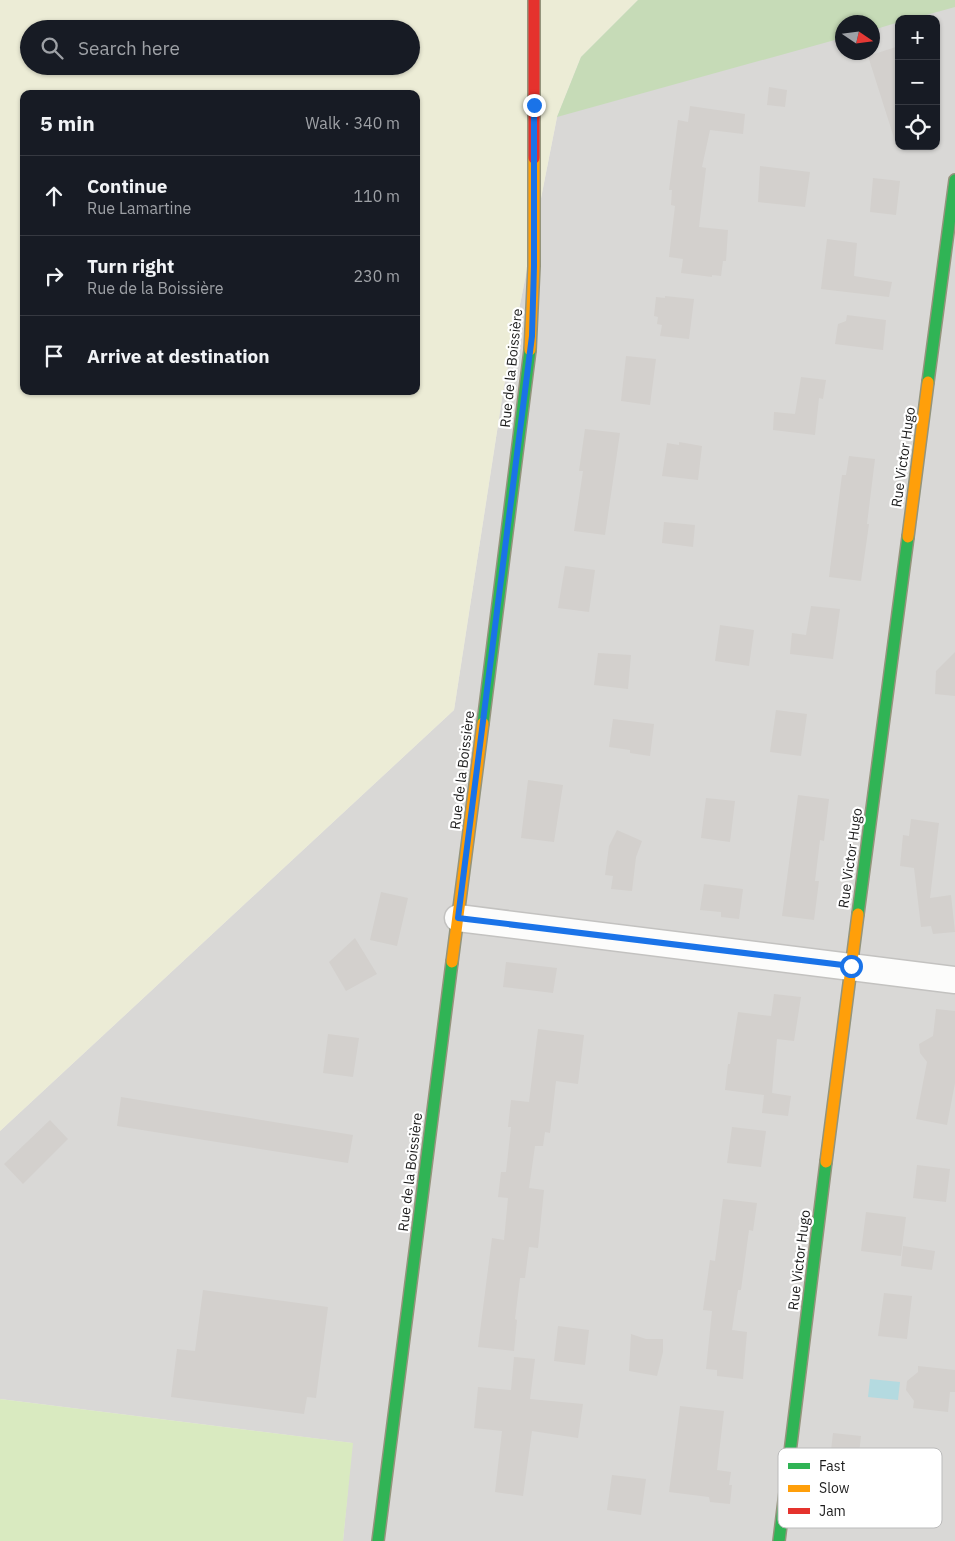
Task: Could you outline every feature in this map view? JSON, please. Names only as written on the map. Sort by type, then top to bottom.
[{"type":"main road","name":"Rue de la Boissière","points":[[378,1541],[532,336],[534,266],[534,0]]},
{"type":"main road","name":"Rue Victor Hugo","points":[[791,1448],[851,966],[953,212],[955,180]]},
{"type":"main road","name":"Rue Victor Hugo","points":[[780,1541],[782,1528]]},
{"type":"street","points":[[458,918],[955,980]]},
{"type":"shaded area","points":[[638,0],[955,0],[955,1541],[343,1541],[352,1443],[0,1399],[0,1131],[454,710],[504,386],[557,117],[581,57]]},
{"type":"green space","points":[[0,0],[638,0],[581,57],[557,117],[504,386],[454,710],[0,1131]]},
{"type":"green space","points":[[638,0],[955,0],[955,7],[926,15],[895,15],[895,23],[880,28],[880,15],[835,15],[835,40],[557,117],[581,57]]},
{"type":"green space","points":[[0,1399],[353,1443],[343,1541],[0,1541]]},
{"type":"water","points":[[870,1379],[900,1382],[898,1400],[868,1397]]},
{"type":"building","points":[[895,47],[895,141],[869,60],[880,60],[880,52]]},
{"type":"building","points":[[769,87],[787,90],[785,107],[767,105]]},
{"type":"building","points":[[690,106],[745,114],[743,134],[710,130],[702,167],[706,168],[699,227],[728,230],[726,261],[723,261],[721,276],[712,275],[712,277],[681,273],[683,259],[669,257],[675,206],[671,205],[672,190],[669,190],[678,120],[688,122]]},
{"type":"building","points":[[760,166],[810,172],[805,207],[758,202]]},
{"type":"building","points":[[873,178],[900,181],[896,215],[870,212]]},
{"type":"building","points":[[827,239],[857,243],[854,276],[892,282],[889,297],[821,289]]},
{"type":"building","points":[[665,296],[694,299],[689,339],[660,336],[662,325],[657,324],[658,317],[654,316],[656,297],[665,298]]},
{"type":"building","points":[[847,315],[886,320],[883,350],[835,344],[838,324],[846,321]]},
{"type":"building","points":[[626,356],[656,359],[650,405],[621,401]]},
{"type":"building","points":[[801,377],[826,380],[823,399],[819,398],[815,435],[773,430],[774,412],[795,414]]},
{"type":"building","points":[[585,429],[620,433],[605,535],[574,531],[583,471],[579,471]]},
{"type":"building","points":[[679,442],[702,446],[698,480],[662,476],[667,443],[679,445]]},
{"type":"building","points":[[849,456],[875,459],[861,581],[829,577],[842,475],[846,475]]},
{"type":"building","points":[[664,522],[695,525],[693,547],[662,543]]},
{"type":"building","points":[[565,566],[595,570],[589,612],[558,608]]},
{"type":"building","points":[[811,606],[840,609],[833,659],[790,654],[792,633],[806,635]]},
{"type":"building","points":[[720,625],[754,630],[749,666],[715,661]]},
{"type":"building","points":[[955,652],[955,696],[935,694],[936,671]]},
{"type":"building","points":[[598,653],[631,655],[628,689],[594,685]]},
{"type":"building","points":[[776,710],[807,714],[801,756],[770,752]]},
{"type":"building","points":[[613,719],[654,724],[650,756],[630,753],[630,750],[609,747]]},
{"type":"building","points":[[528,780],[563,785],[554,842],[521,838]]},
{"type":"building","points":[[798,795],[829,799],[824,841],[820,840],[815,881],[819,881],[814,920],[782,916]]},
{"type":"building","points":[[706,798],[735,801],[730,842],[701,838]]},
{"type":"building","points":[[911,819],[939,823],[930,898],[951,895],[955,932],[933,934],[931,926],[921,927],[914,868],[900,866],[903,835],[909,836]]},
{"type":"building","points":[[617,830],[642,841],[636,857],[632,891],[611,889],[613,876],[605,875],[609,846]]},
{"type":"building","points":[[704,884],[743,889],[739,919],[721,917],[721,912],[700,910]]},
{"type":"building","points":[[381,892],[408,898],[397,946],[370,940]]},
{"type":"building","points":[[355,938],[377,974],[346,991],[329,962]]},
{"type":"building","points":[[506,962],[557,968],[553,993],[503,987]]},
{"type":"building","points":[[774,994],[801,997],[794,1041],[777,1039],[772,1093],[791,1096],[788,1116],[762,1113],[764,1095],[725,1090],[738,1012],[771,1016]]},
{"type":"building","points":[[936,1009],[955,1011],[955,1083],[947,1125],[916,1119],[927,1062],[920,1053],[919,1044],[933,1036]]},
{"type":"building","points":[[538,1029],[584,1035],[578,1084],[556,1081],[550,1133],[545,1132],[543,1146],[535,1146],[529,1188],[544,1190],[538,1248],[529,1247],[525,1278],[520,1278],[515,1319],[517,1320],[514,1351],[478,1347],[492,1238],[504,1240],[508,1198],[498,1197],[501,1172],[506,1172],[511,1127],[508,1127],[511,1100],[529,1102]]},
{"type":"building","points":[[328,1034],[359,1038],[353,1077],[323,1073]]},
{"type":"building","points":[[121,1097],[353,1135],[348,1163],[117,1126]]},
{"type":"building","points":[[50,1120],[68,1139],[23,1184],[4,1164]]},
{"type":"building","points":[[732,1127],[766,1131],[761,1167],[727,1163]]},
{"type":"building","points":[[917,1165],[950,1169],[946,1202],[913,1198]]},
{"type":"building","points":[[723,1199],[757,1203],[753,1231],[749,1230],[741,1290],[738,1290],[732,1330],[747,1332],[743,1379],[717,1376],[717,1370],[706,1369],[712,1311],[703,1310],[710,1260],[715,1261]]},
{"type":"building","points":[[866,1212],[906,1217],[901,1256],[861,1251]]},
{"type":"building","points":[[903,1246],[935,1251],[932,1270],[901,1266]]},
{"type":"building","points":[[203,1290],[328,1307],[316,1398],[307,1397],[304,1414],[171,1397],[177,1349],[195,1351]]},
{"type":"building","points":[[884,1293],[912,1296],[907,1339],[878,1336]]},
{"type":"building","points":[[558,1326],[589,1330],[585,1365],[554,1361]]},
{"type":"building","points":[[631,1334],[646,1339],[663,1339],[663,1352],[657,1376],[629,1371]]},
{"type":"building","points":[[514,1357],[535,1359],[530,1399],[583,1404],[578,1438],[532,1431],[523,1496],[495,1492],[502,1431],[474,1428],[478,1387],[511,1390]]},
{"type":"building","points":[[918,1366],[955,1370],[955,1392],[950,1392],[948,1412],[913,1408],[914,1401],[906,1390],[907,1381],[918,1372]]},
{"type":"building","points":[[680,1406],[724,1411],[717,1470],[731,1472],[729,1485],[732,1485],[730,1504],[710,1502],[709,1497],[669,1492]]},
{"type":"building","points":[[833,1433],[861,1436],[860,1448],[831,1448]]},
{"type":"building","points":[[612,1475],[646,1479],[641,1515],[607,1510]]},
{"type":"traffic: fast","points":[[928,382],[955,180]]},
{"type":"traffic: fast","points":[[483,723],[530,350]]},
{"type":"traffic: fast","points":[[858,914],[908,537]]},
{"type":"traffic: fast","points":[[378,1541],[452,962]]},
{"type":"traffic: fast","points":[[791,1448],[826,1162]]},
{"type":"traffic: fast","points":[[779,1541],[781,1528]]},
{"type":"traffic: slow","points":[[530,350],[534,266],[534,158]]},
{"type":"traffic: slow","points":[[908,537],[928,382]]},
{"type":"traffic: slow","points":[[452,962],[483,723]]},
{"type":"traffic: slow","points":[[826,1162],[858,914]]},
{"type":"traffic: jam","points":[[534,0],[534,158]]},
{"type":"route","points":[[534,105],[532,336],[458,918],[851,966]]}]
